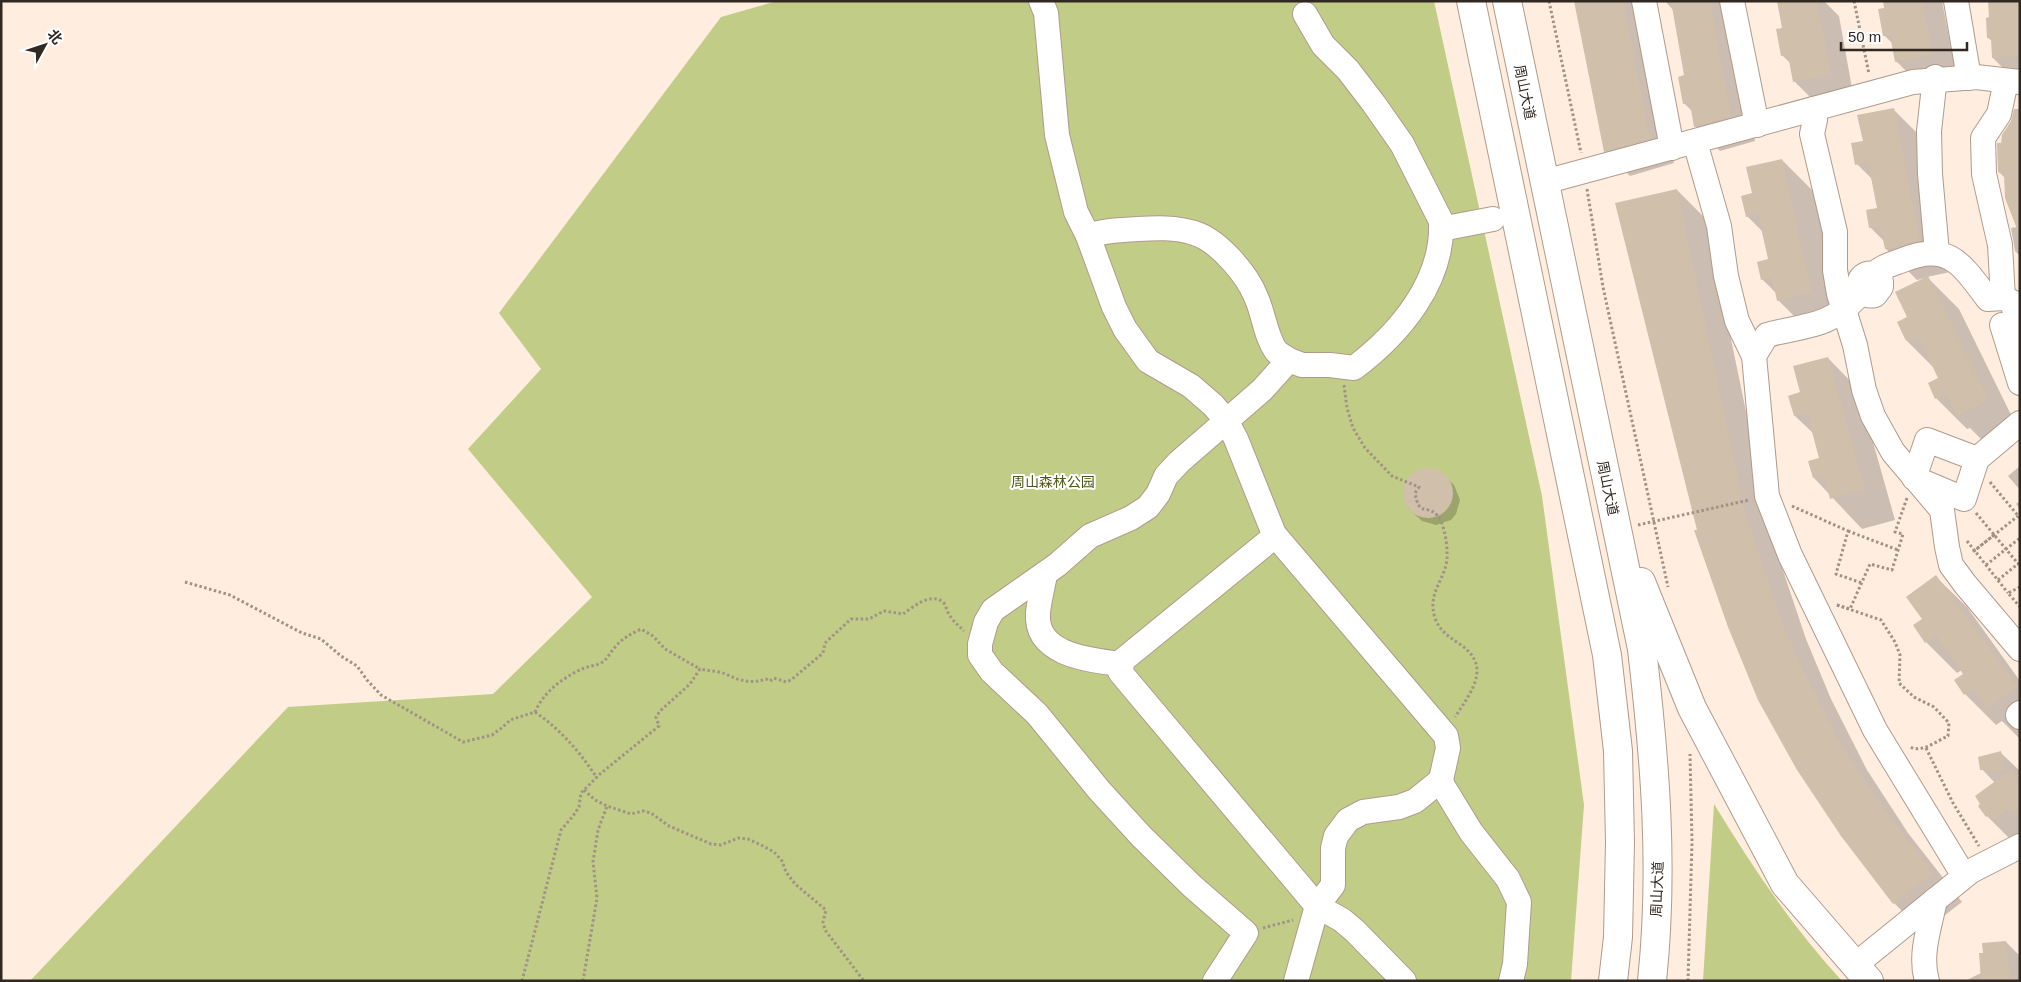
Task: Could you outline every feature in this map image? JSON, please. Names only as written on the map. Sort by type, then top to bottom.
[{"type":"main road","points":[[1471,1],[1607,655],[1618,751],[1620,833],[1618,937],[1613,981]]},
{"type":"main road","name":"周山大道","points":[[1507,1],[1642,650],[1653,748],[1659,842],[1656,940],[1652,981]]},
{"type":"main road","points":[[1616,523],[1692,708],[1785,884],[1862,973]]},
{"type":"lane","points":[[1041,1],[1046,13],[1057,135],[1076,212],[1088,236],[1114,307],[1136,346],[1148,360],[1191,386],[1213,405],[1226,420],[1236,439],[1275,536],[1446,736],[1448,748],[1441,780],[1414,801],[1398,807],[1363,812],[1348,820],[1336,836],[1333,848],[1333,885],[1318,906],[1296,981]]},
{"type":"lane","points":[[1644,1],[1672,148]]},
{"type":"lane","points":[[1732,1],[1757,125]]},
{"type":"lane","points":[[1956,1],[1969,78]]},
{"type":"lane","points":[[1088,236],[1124,230],[1177,229],[1194,233],[1209,240],[1228,257],[1243,275],[1256,295],[1268,333],[1277,352],[1288,360],[1302,365],[1330,365],[1354,368],[1370,356],[1406,319],[1423,292],[1434,264],[1441,221],[1402,144],[1348,70],[1323,45],[1305,14]]},
{"type":"lane","points":[[1544,182],[1913,82],[1969,78],[2013,81],[1999,114],[1983,138],[1984,174],[2000,245],[2006,311],[2020,383]]},
{"type":"lane","points":[[1934,79],[1929,148],[1937,253]]},
{"type":"lane","points":[[1813,110],[1815,120],[1812,134],[1835,232],[1835,270],[1839,294],[1855,345],[1864,390],[1873,416],[1893,452],[1942,510],[1947,547],[1952,565],[1965,584],[2020,649]]},
{"type":"lane","points":[[1695,142],[1719,226],[1726,276],[1737,321],[1754,356],[1776,500],[1790,555],[1875,730],[1964,876]]},
{"type":"lane","points":[[1441,229],[1493,219]]},
{"type":"lane","points":[[1754,356],[1767,335],[1820,323],[1833,318],[1845,310],[1884,267],[1927,252],[1937,253],[1950,258],[1964,268],[2006,311]]},
{"type":"lane","points":[[1214,981],[1246,933],[1192,886],[1141,836],[1099,790],[1037,714],[992,672],[980,655],[980,644],[986,622],[993,610],[1045,574],[1090,536],[1131,518],[1148,507],[1158,494],[1166,476],[1193,448],[1262,390],[1288,360]]},
{"type":"lane","points":[[1914,478],[1964,499],[1976,462],[2020,423]]},
{"type":"lane","points":[[1914,478],[1927,440],[1976,462]]},
{"type":"lane","points":[[1275,536],[1122,660],[1120,672],[1318,906],[1342,920],[1355,931],[1404,981]]},
{"type":"lane","points":[[1045,574],[1038,613],[1040,629],[1054,648],[1083,659],[1122,664]]},
{"type":"lane","points":[[2020,713],[2018,715],[2020,717]]},
{"type":"lane","points":[[1441,780],[1470,832],[1515,890],[1520,902],[1515,964],[1511,981]]},
{"type":"lane","points":[[1862,973],[1935,900],[1964,876],[2020,846]]},
{"type":"lane","points":[[1927,981],[1924,971],[1926,942],[1935,900]]},
{"type":"path","points":[[1550,1],[1584,171],[1604,288],[1670,593]]},
{"type":"path","points":[[1854,1],[1873,93]]},
{"type":"path","points":[[1347,368],[1344,384],[1347,408],[1353,428],[1365,448],[1392,476],[1419,487],[1415,493],[1417,503],[1420,508],[1438,517],[1444,536],[1447,553],[1446,568],[1432,601],[1436,620],[1445,635],[1461,644],[1475,657],[1478,669],[1473,689],[1453,720],[1446,736]]},
{"type":"path","points":[[1974,550],[2019,517],[1976,462]]},
{"type":"path","points":[[1810,597],[1850,609],[1870,564],[1892,570],[1903,534],[1895,532],[1914,478]]},
{"type":"path","points":[[1964,499],[2020,564],[1998,580]]},
{"type":"path","points":[[1616,523],[1653,521],[1776,500],[1898,550]]},
{"type":"path","points":[[1848,531],[1836,574],[1862,583]]},
{"type":"path","points":[[1974,550],[1994,535]]},
{"type":"path","points":[[1964,537],[2020,607]]},
{"type":"path","points":[[1986,565],[2020,538]]},
{"type":"path","points":[[185,582],[230,595],[302,633],[321,639],[341,656],[357,666],[381,695],[463,742],[492,735],[504,727],[510,720],[520,715],[535,712]]},
{"type":"path","points":[[2008,594],[2020,587]]},
{"type":"path","points":[[1810,597],[1881,620],[1896,642],[1900,655],[1899,683],[1914,697],[1934,708],[1949,722],[1948,736],[1926,748],[1913,749],[1907,746]]},
{"type":"path","points":[[535,712],[540,701],[550,690],[583,668],[600,664],[610,656],[616,646],[627,635],[641,629],[654,636],[665,649],[700,669],[729,675],[741,682],[760,682],[766,679],[770,681],[774,678],[786,682],[791,680],[823,653],[825,643],[851,619],[869,619],[884,611],[903,614],[922,601],[936,599],[944,603],[950,616],[967,635],[980,655]]},
{"type":"path","points":[[522,981],[561,830],[578,807],[581,793],[659,726],[656,717],[660,711],[690,684],[700,669]]},
{"type":"path","points":[[535,712],[562,734],[585,760],[597,778]]},
{"type":"path","points":[[1926,748],[1938,775],[1972,838],[1990,861]]},
{"type":"path","points":[[1688,981],[1692,842],[1690,752]]},
{"type":"path","points":[[584,790],[595,800],[607,806],[631,814],[643,811],[652,813],[669,826],[711,844],[721,845],[738,838],[748,839],[774,852],[782,861],[786,872],[795,884],[826,910],[823,922],[825,930],[864,981]]},
{"type":"path","points":[[583,981],[597,898],[594,862],[598,830],[607,806]]},
{"type":"path","points":[[1246,933],[1308,915],[1318,906]]},
{"type":"green space","name":"周山森林公园","points":[[777,1],[1434,1],[1542,496],[1584,805],[1571,981],[30,981],[288,707],[493,694],[592,597],[468,449],[541,369],[499,313],[721,17]]},
{"type":"green space","points":[[1714,804],[1774,896],[1806,939],[1842,981],[1703,981]]},
{"type":"building","points":[[1574,1],[1623,1],[1650,139],[1604,152]]},
{"type":"building","points":[[1671,1],[1710,1],[1731,117],[1694,127],[1690,103],[1683,104],[1678,77],[1684,75]]},
{"type":"building","points":[[1777,1],[1817,1],[1831,75],[1793,82],[1788,55],[1781,56],[1776,29],[1782,28]]},
{"type":"building","points":[[1883,1],[1922,1],[1933,55],[1895,62],[1890,35],[1883,36],[1878,9],[1884,8]]},
{"type":"building","points":[[1988,1],[2020,1],[2020,56],[1992,58],[1991,38],[1987,38],[1986,18],[1989,17]]},
{"type":"building","points":[[1894,108],[1920,241],[1885,249],[1880,226],[1869,228],[1866,210],[1877,208],[1868,162],[1855,165],[1851,143],[1863,141],[1857,115]]},
{"type":"building","points":[[2014,109],[2020,109],[2019,234],[2005,198],[2004,174],[1998,172],[1997,143],[2001,143],[2002,135],[2011,121]]},
{"type":"building","points":[[1782,159],[1812,293],[1777,301],[1772,277],[1761,280],[1757,262],[1768,259],[1758,214],[1746,217],[1741,196],[1752,193],[1746,167]]},
{"type":"building","points":[[1677,189],[1741,493],[1739,494],[1777,609],[1802,669],[1838,740],[1879,802],[1933,873],[1893,904],[1841,836],[1797,770],[1758,700],[1728,627],[1694,530],[1697,530],[1615,203]]},
{"type":"building","points":[[1928,276],[1989,400],[1956,416],[1946,394],[1935,399],[1928,383],[1938,378],[1918,336],[1906,341],[1897,322],[1907,317],[1895,292]]},
{"type":"building","points":[[1828,357],[1865,489],[1830,499],[1824,476],[1813,478],[1808,461],[1819,458],[1807,413],[1794,416],[1788,396],[1800,392],[1793,366]]},
{"type":"building","points":[[1423,468],[1433,468],[1446,475],[1453,488],[1453,498],[1446,511],[1433,518],[1423,518],[1414,514],[1407,507],[1403,498],[1403,488],[1407,479],[1414,472]]},
{"type":"building","points":[[1936,575],[2017,687],[1987,708],[1973,688],[1964,695],[1954,680],[1963,674],[1936,635],[1925,643],[1913,625],[1922,619],[1906,597]]},
{"type":"building","points":[[2001,751],[2006,771],[1980,770],[1978,757]]},
{"type":"building","points":[[2012,769],[2020,790],[2020,815],[2008,809],[1994,821],[1989,815],[1986,817],[1978,806],[1980,804],[1975,796]]},
{"type":"building","points":[[2006,941],[2010,981],[1981,981],[1979,953],[1983,953],[1982,943]]}]
